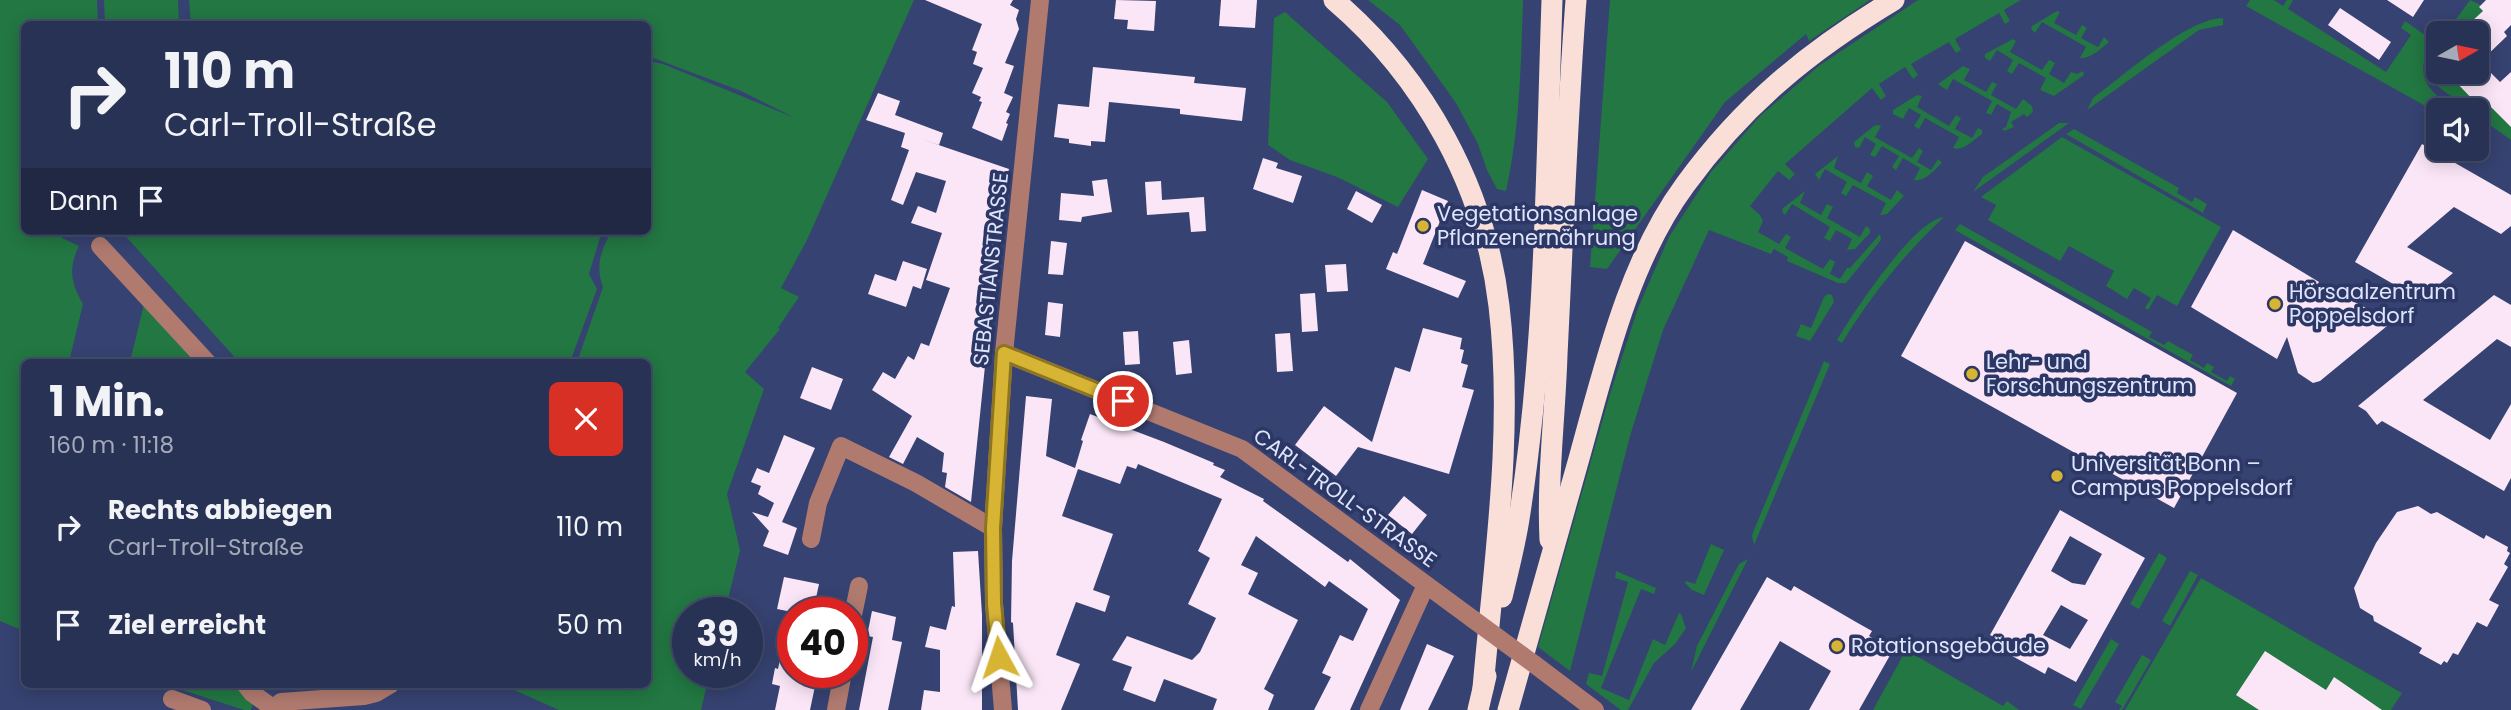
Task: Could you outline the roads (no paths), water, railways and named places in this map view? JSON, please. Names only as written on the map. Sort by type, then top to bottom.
[{"type":"highway","points":[[1334,0],[1387,54],[1437,122],[1469,189],[1491,262],[1499,306],[1503,418],[1501,483],[1483,688]]},
{"type":"highway","points":[[1478,710],[1518,521],[1531,428],[1540,314],[1552,0]]},
{"type":"highway","points":[[1550,560],[1548,499],[1576,0]]},
{"type":"highway","points":[[1508,710],[1625,300],[1656,234],[1684,186],[1730,128],[1778,80],[1842,31],[1894,0]]},
{"type":"street","name":"SEBASTIANSTRASSE","points":[[1003,710],[994,604],[993,528],[1004,353],[1040,0]]},
{"type":"street","points":[[100,246],[205,359]]},
{"type":"street","name":"CARL-TROLL-STRASSE","points":[[1004,353],[1242,449],[1595,710]]},
{"type":"street","points":[[811,539],[818,503],[841,446],[916,483],[993,528]]},
{"type":"street","points":[[1368,710],[1426,585]]},
{"type":"street","points":[[857,597],[859,586]]},
{"type":"street","points":[[248,688],[272,709],[281,702],[364,696],[384,688]]},
{"type":"street","points":[[836,710],[840,688]]},
{"type":"street","points":[[172,699],[202,710]]},
{"type":"place","name":"Vegetationsanlage Pflanzenernährung","points":[[1423,226]]},
{"type":"place","name":"Hörsaalzentrum Poppelsdorf","points":[[2275,304]]},
{"type":"place","name":"Lehr- und Forschungszentrum","points":[[1972,374]]},
{"type":"place","name":"Universität Bonn – Campus Poppelsdorf","points":[[2057,476]]},
{"type":"place","name":"Rotationsgebäude","points":[[1837,646]]}]
